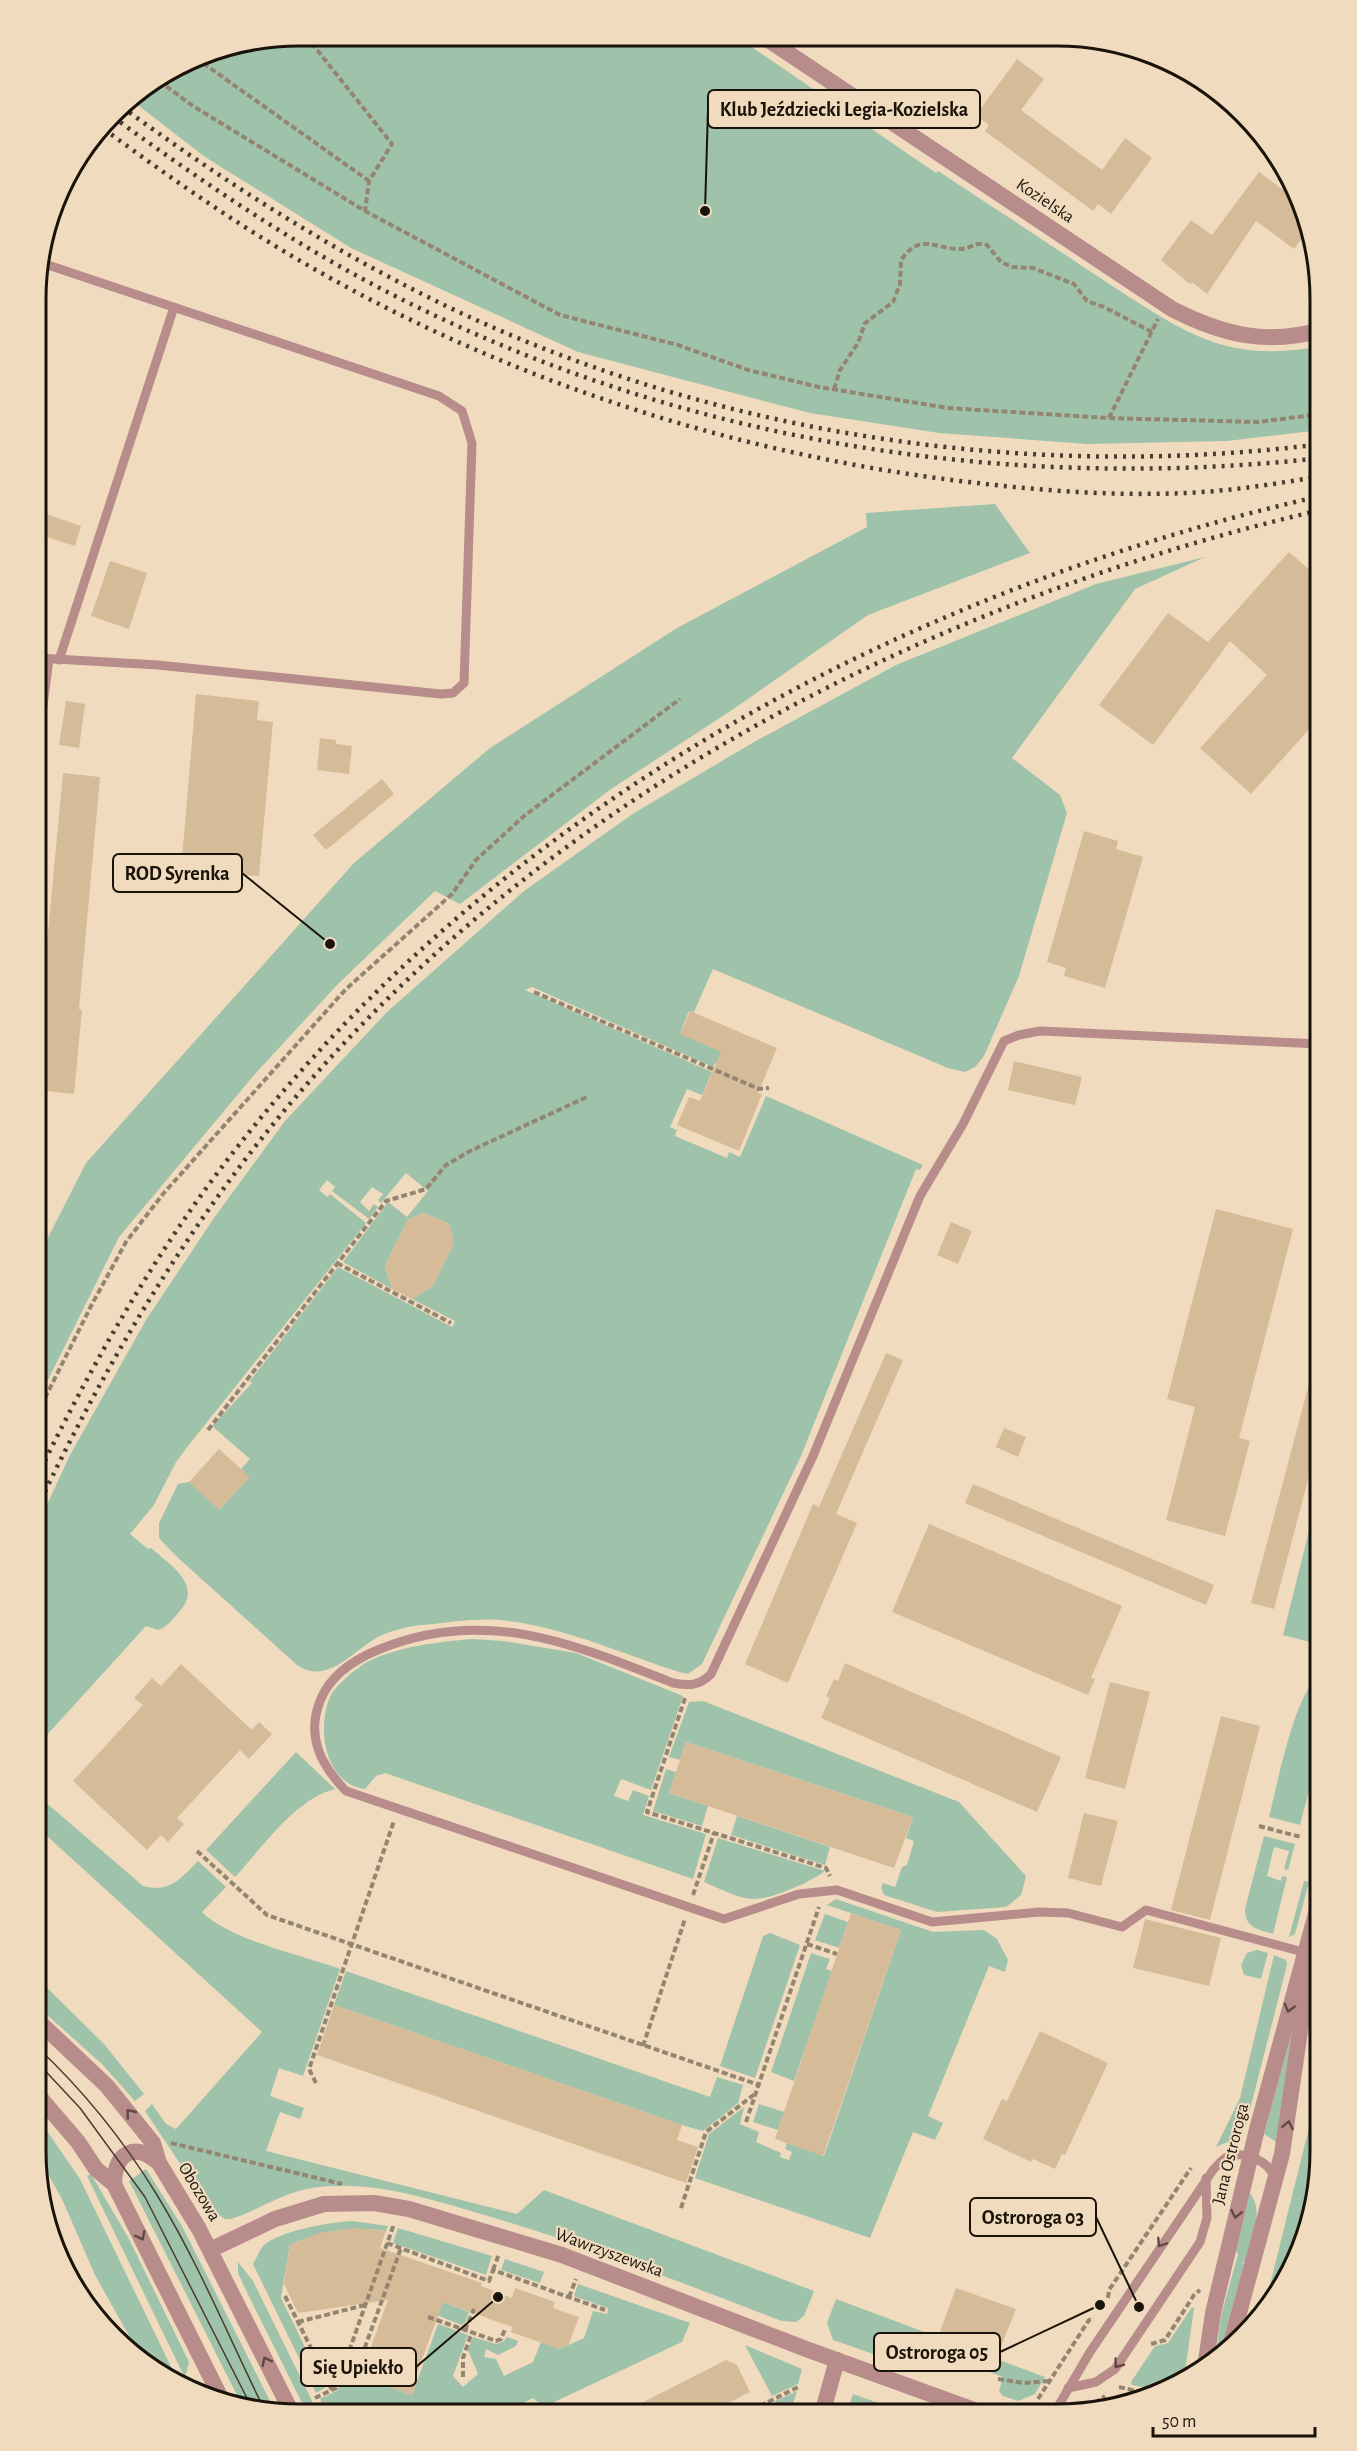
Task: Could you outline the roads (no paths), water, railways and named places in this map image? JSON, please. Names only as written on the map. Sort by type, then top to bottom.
[{"type":"street","name":"Kozielska","points":[[778,46],[1165,305],[1208,327],[1269,339],[1299,337],[1310,334]]},
{"type":"street","name":"Jana Ostroroga","points":[[1207,2356],[1213,2313],[1250,2157],[1295,1985],[1310,1941]]},
{"type":"street","name":"Jana Ostroroga","points":[[1234,2332],[1275,2182],[1290,2115],[1304,2004],[1307,1953]]},
{"type":"street","name":"Obozowa","points":[[46,2028],[107,2086],[153,2143],[159,2163],[210,2250],[287,2404]]},
{"type":"street","points":[[46,2105],[78,2142],[96,2169],[114,2184],[217,2391]]},
{"type":"street","points":[[114,2184],[119,2159],[129,2152],[141,2151],[159,2163]]},
{"type":"street","name":"Wawrzyszewska","points":[[210,2250],[301,2209],[324,2204],[374,2203],[441,2218],[562,2255],[958,2404]]},
{"type":"street","points":[[825,2404],[837,2360]]},
{"type":"lane","points":[[46,659],[158,665],[441,694],[453,693],[464,683],[472,443],[462,411],[439,396],[49,265]]},
{"type":"lane","points":[[59,660],[174,307]]},
{"type":"lane","points":[[46,682],[49,659]]},
{"type":"lane","points":[[1307,1953],[1146,1910],[1122,1928],[1068,1913],[1039,1912],[932,1922],[837,1890],[799,1894],[724,1919],[346,1791],[329,1773],[317,1748],[316,1720],[324,1693],[333,1680],[355,1661],[403,1639],[450,1630],[475,1629],[529,1634],[578,1646],[673,1683],[689,1686],[703,1683],[717,1663],[813,1456],[910,1216],[963,1124],[1004,1041],[1040,1031],[1310,1043]]},
{"type":"lane","points":[[1059,2404],[1101,2334],[1206,2178],[1226,2158],[1239,2155],[1250,2157],[1268,2166],[1275,2182]]},
{"type":"lane","points":[[1068,2388],[1096,2382],[1115,2369],[1197,2246],[1207,2218],[1206,2178]]},
{"type":"tram line","points":[[46,2056],[102,2117],[131,2155],[157,2195],[200,2275],[260,2401]]},
{"type":"tram line","points":[[46,2072],[80,2108],[145,2197],[248,2399]]},
{"type":"railway","points":[[130,112],[236,186],[355,259],[396,281],[541,348],[648,385],[758,415],[869,437],[982,451],[1096,456],[1209,454],[1310,445]]},
{"type":"railway","points":[[120,122],[241,206],[340,267],[374,285],[485,338],[599,382],[716,417],[835,443],[955,460],[1077,468],[1199,467],[1310,459]]},
{"type":"railway","points":[[109,133],[182,185],[261,237],[316,270],[393,311],[472,348],[553,381],[636,410],[720,435],[805,455],[891,471],[977,483],[1055,490],[1133,494],[1185,493],[1253,487],[1310,478]]},
{"type":"railway","points":[[46,1459],[116,1328],[159,1256],[207,1187],[313,1057],[432,940],[562,835],[701,742],[848,662],[1001,594],[1159,539],[1310,499]]},
{"type":"railway","points":[[46,1490],[84,1415],[135,1324],[190,1236],[251,1152],[355,1032],[471,923],[596,826],[730,740],[871,666],[1018,603],[1168,551],[1310,513]]},
{"type":"place","name":"Klub Jeździecki Legia-Kozielska","points":[[705,211]]},
{"type":"place","name":"ROD Syrenka","points":[[330,944]]},
{"type":"place","name":"Się Upiekło","points":[[498,2297]]},
{"type":"place","name":"Ostroroga 05","points":[[1100,2305]]},
{"type":"place","name":"Ostroroga 03","points":[[1139,2307]]}]
